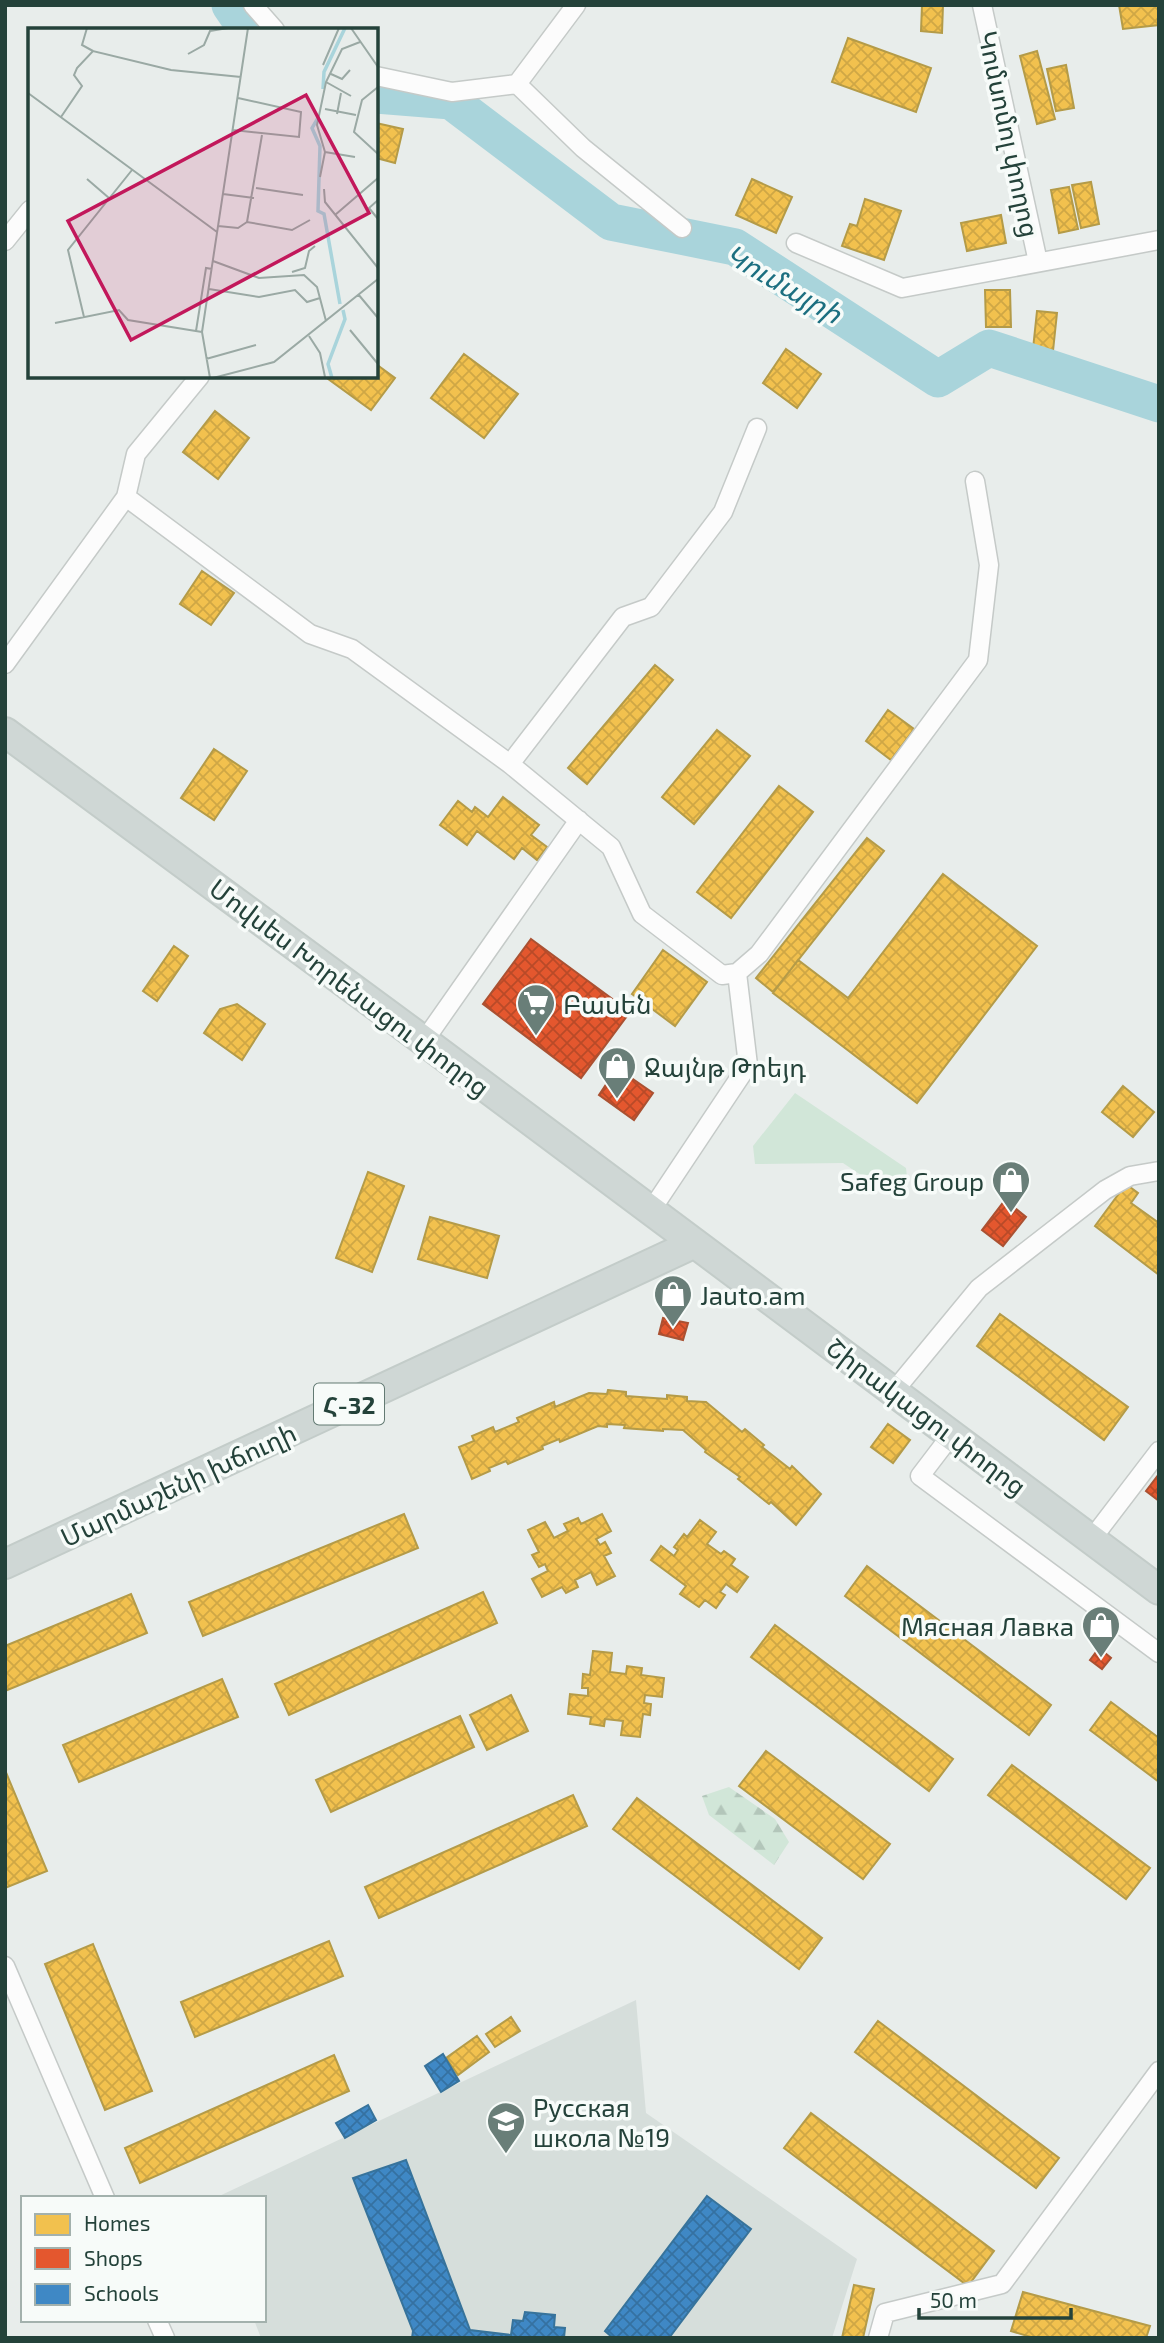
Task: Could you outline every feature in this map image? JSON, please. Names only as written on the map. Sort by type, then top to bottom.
[{"type":"main road","name":"Մովսես Խորենացու փողոց","points":[[5,732],[424,1041],[693,1244]]},
{"type":"main road","name":"Շիրակացու փողոց","points":[[693,1244],[1159,1590]]},
{"type":"main road","name":"Մարմաշենի խճուղի","points":[[5,1564],[693,1244]]},
{"type":"street","points":[[253,5],[273,28]]},
{"type":"street","points":[[378,76],[452,92],[517,84],[576,5]]},
{"type":"street","name":"Կոմսոմոլ փողոց","points":[[982,5],[1038,262]]},
{"type":"street","points":[[517,84],[583,148],[682,228]]},
{"type":"street","points":[[5,241],[28,212]]},
{"type":"street","points":[[796,243],[902,288],[1159,240]]},
{"type":"street","points":[[5,664],[126,497],[136,454],[198,378]]},
{"type":"street","points":[[510,764],[623,617],[652,607],[723,512],[757,428]]},
{"type":"street","points":[[126,497],[310,634],[352,649],[510,764],[611,847],[642,914],[722,975],[737,973],[759,954],[978,660],[989,565],[975,481]]},
{"type":"street","points":[[424,1041],[579,820]]},
{"type":"street","points":[[650,1212],[748,1065],[737,973]]},
{"type":"street","points":[[894,1391],[979,1288],[1105,1190],[1130,1176],[1159,1171]]},
{"type":"street","points":[[952,1434],[920,1476],[1159,1653]]},
{"type":"street","points":[[1091,1540],[1159,1451]]},
{"type":"street","points":[[5,1966],[104,2196]]},
{"type":"street","points":[[878,2338],[886,2313],[1002,2284],[1159,2071]]},
{"type":"street","points":[[158,2322],[165,2338]]},
{"type":"shaded area","name":"Русская школа №19","points":[[636,2000],[646,2113],[857,2259],[832,2338],[261,2338],[255,2322],[266,2322],[266,2196],[219,2196]]},
{"type":"green space","points":[[795,1093],[906,1168],[907,1177],[892,1196],[843,1163],[755,1164],[753,1146]]},
{"type":"green space","points":[[729,1787],[775,1819],[789,1842],[774,1865],[709,1815],[702,1796]]},
{"type":"building: Homes","points":[[922,5],[943,5],[942,33],[921,31]]},
{"type":"building: Homes","points":[[1119,5],[1159,5],[1159,25],[1123,29]]},
{"type":"building: Homes","points":[[848,38],[931,68],[916,112],[832,82]]},
{"type":"building: Homes","points":[[1037,51],[1055,119],[1037,124],[1020,56]]},
{"type":"building: Homes","points":[[1066,65],[1074,108],[1056,111],[1047,69]]},
{"type":"building: Homes","points":[[378,123],[403,129],[395,163],[378,159]]},
{"type":"building: Homes","points":[[752,179],[792,197],[776,233],[736,215]]},
{"type":"building: Homes","points":[[1091,182],[1099,224],[1081,228],[1072,185]]},
{"type":"building: Homes","points":[[1069,187],[1078,229],[1059,233],[1051,190]]},
{"type":"building: Homes","points":[[865,199],[901,211],[884,260],[842,246],[850,224],[857,226]]},
{"type":"building: Homes","points":[[1001,215],[1006,243],[967,251],[961,223]]},
{"type":"building: Homes","points":[[985,290],[1010,290],[1011,327],[986,327]]},
{"type":"building: Homes","points":[[1037,311],[1057,313],[1053,351],[1033,349]]},
{"type":"building: Homes","points":[[786,349],[821,374],[797,408],[763,383]]},
{"type":"building: Homes","points":[[464,354],[518,394],[484,438],[431,398]]},
{"type":"building: Homes","points":[[378,365],[395,378],[371,410],[327,378],[378,378]]},
{"type":"building: Homes","points":[[215,411],[249,438],[218,479],[183,452]]},
{"type":"building: Homes","points":[[202,571],[234,593],[211,625],[180,604]]},
{"type":"building: Homes","points":[[655,665],[673,680],[587,784],[568,768]]},
{"type":"building: Homes","points":[[888,710],[914,729],[891,760],[866,741]]},
{"type":"building: Homes","points":[[717,730],[750,756],[694,824],[662,797]]},
{"type":"building: Homes","points":[[214,749],[247,771],[214,820],[181,798]]},
{"type":"building: Homes","points":[[779,786],[813,812],[731,918],[697,892]]},
{"type":"building: Homes","points":[[503,797],[539,825],[531,835],[547,847],[537,860],[522,848],[514,859],[477,831],[467,845],[440,825],[458,801],[472,812],[475,807],[488,817]]},
{"type":"building: Homes","points":[[867,838],[884,851],[773,992],[756,978]]},
{"type":"building: Homes","points":[[943,874],[1037,946],[917,1103],[773,993],[798,960],[848,998]]},
{"type":"building: Homes","points":[[174,946],[188,956],[157,1001],[143,991]]},
{"type":"building: Homes","points":[[663,950],[707,982],[675,1026],[632,994]]},
{"type":"building: Homes","points":[[237,1004],[265,1024],[242,1060],[204,1033],[220,1009]]},
{"type":"building: Homes","points":[[1123,1086],[1154,1112],[1133,1137],[1102,1112]]},
{"type":"building: Homes","points":[[368,1172],[404,1186],[372,1272],[336,1258]]},
{"type":"building: Homes","points":[[1126,1184],[1138,1193],[1131,1203],[1159,1223],[1159,1275],[1095,1226]]},
{"type":"building: Homes","points":[[430,1217],[499,1236],[487,1278],[418,1259]]},
{"type":"building: Homes","points":[[1000,1314],[1128,1407],[1104,1440],[977,1346]]},
{"type":"building: Homes","points":[[608,1390],[626,1392],[626,1396],[667,1399],[667,1395],[687,1397],[687,1401],[706,1402],[742,1432],[745,1429],[764,1445],[762,1447],[790,1469],[792,1466],[821,1494],[796,1525],[771,1502],[769,1504],[738,1479],[740,1477],[705,1452],[706,1450],[683,1430],[624,1428],[625,1425],[607,1424],[607,1427],[598,1426],[560,1442],[559,1439],[508,1464],[506,1461],[489,1468],[490,1471],[472,1479],[459,1447],[474,1441],[472,1436],[493,1427],[495,1432],[519,1422],[517,1418],[554,1402],[555,1407],[589,1393],[607,1394]]},
{"type":"building: Homes","points":[[888,1424],[910,1440],[893,1463],[871,1447]]},
{"type":"building: Homes","points":[[404,1514],[418,1548],[203,1636],[189,1602]]},
{"type":"building: Homes","points":[[602,1514],[611,1531],[596,1539],[600,1545],[605,1542],[611,1553],[604,1556],[615,1576],[597,1585],[591,1572],[575,1580],[578,1587],[566,1593],[562,1587],[542,1597],[532,1579],[548,1571],[545,1564],[539,1567],[532,1555],[539,1552],[528,1530],[545,1522],[554,1538],[568,1531],[564,1524],[578,1518],[581,1524]]},
{"type":"building: Homes","points":[[700,1520],[716,1532],[707,1544],[721,1554],[724,1551],[735,1559],[731,1565],[748,1577],[737,1592],[726,1584],[720,1592],[725,1595],[716,1608],[705,1600],[699,1607],[680,1594],[686,1586],[651,1560],[661,1546],[674,1556],[678,1550],[674,1547],[684,1534],[687,1537]]},
{"type":"building: Homes","points":[[867,1566],[1051,1705],[1029,1735],[845,1596]]},
{"type":"building: Homes","points":[[483,1592],[497,1623],[289,1715],[275,1684]]},
{"type":"building: Homes","points":[[131,1594],[147,1633],[5,1691],[5,1646]]},
{"type":"building: Homes","points":[[775,1625],[953,1759],[929,1791],[751,1657]]},
{"type":"building: Homes","points":[[593,1651],[612,1653],[610,1672],[626,1674],[627,1666],[642,1668],[641,1675],[664,1678],[662,1697],[645,1695],[644,1703],[651,1704],[650,1715],[643,1714],[640,1737],[621,1735],[623,1721],[605,1719],[604,1726],[590,1724],[591,1717],[568,1714],[570,1694],[588,1696],[588,1688],[582,1688],[583,1674],[590,1675]]},
{"type":"building: Homes","points":[[222,1679],[238,1717],[79,1782],[63,1745]]},
{"type":"building: Homes","points":[[511,1695],[528,1731],[487,1750],[470,1715]]},
{"type":"building: Homes","points":[[1111,1702],[1159,1738],[1159,1782],[1090,1730]]},
{"type":"building: Homes","points":[[460,1716],[474,1747],[331,1812],[316,1780]]},
{"type":"building: Homes","points":[[766,1751],[890,1844],[863,1879],[739,1786]]},
{"type":"building: Homes","points":[[1012,1765],[1150,1868],[1126,1899],[988,1795]]},
{"type":"building: Homes","points":[[5,1770],[47,1871],[5,1888]]},
{"type":"building: Homes","points":[[573,1795],[587,1826],[379,1918],[365,1887]]},
{"type":"building: Homes","points":[[637,1798],[822,1938],[799,1969],[613,1829]]},
{"type":"building: Homes","points":[[329,1941],[343,1976],[195,2037],[181,2002]]},
{"type":"building: Homes","points":[[93,1944],[152,2091],[105,2110],[45,1964]]},
{"type":"building: Homes","points":[[511,2017],[520,2031],[495,2047],[486,2034]]},
{"type":"building: Homes","points":[[878,2021],[1059,2158],[1036,2188],[855,2052]]},
{"type":"building: Homes","points":[[477,2036],[489,2052],[458,2075],[446,2058]]},
{"type":"building: Homes","points":[[334,2055],[349,2091],[140,2183],[125,2148]]},
{"type":"building: Homes","points":[[811,2113],[994,2251],[968,2286],[784,2148]]},
{"type":"building: Homes","points":[[854,2285],[874,2289],[863,2338],[842,2338]]},
{"type":"building: Homes","points":[[1023,2292],[1150,2326],[1146,2338],[1034,2338],[1011,2331]]},
{"type":"building: Shops","points":[[531,939],[630,1012],[581,1078],[483,1004]]},
{"type":"building: Shops","points":[[617,1068],[653,1093],[634,1120],[599,1095]]},
{"type":"building: Shops","points":[[1005,1200],[1026,1217],[1003,1246],[982,1230]]},
{"type":"building: Shops","name":"Jauto.am","points":[[663,1318],[688,1323],[683,1340],[659,1334]]},
{"type":"building: Shops","points":[[1159,1474],[1159,1501],[1146,1491]]},
{"type":"building: Shops","name":"Мясная Лавка","points":[[1099,1648],[1111,1658],[1102,1669],[1090,1660]]},
{"type":"building: Schools","points":[[443,2054],[459,2081],[441,2092],[425,2066]]},
{"type":"building: Schools","points":[[368,2105],[376,2120],[345,2138],[336,2123]]},
{"type":"building: Schools","points":[[406,2160],[470,2330],[511,2335],[513,2320],[523,2321],[525,2312],[555,2315],[554,2327],[565,2328],[564,2338],[412,2338],[413,2331],[353,2178]]},
{"type":"building: Schools","points":[[707,2196],[751,2229],[669,2338],[613,2338],[605,2331]]},
{"type":"waterway","name":"Կումայրի","points":[[230,5],[246,28]]},
{"type":"waterway","name":"Կումայրի","points":[[378,95],[451,101],[611,222],[735,247],[938,379],[989,348],[1159,404]]},
{"type":"place","name":"Բասեն","points":[[536,1037]]},
{"type":"place","name":"Ջայնթ Թրեյդ","points":[[617,1100]]},
{"type":"place","name":"Safeg Group","points":[[1011,1214]]},
{"type":"place","name":"Jauto.am","points":[[673,1328]]},
{"type":"place","name":"Мясная Лавка","points":[[1101,1659]]},
{"type":"place","name":"Русская школа №19","points":[[506,2155]]}]
